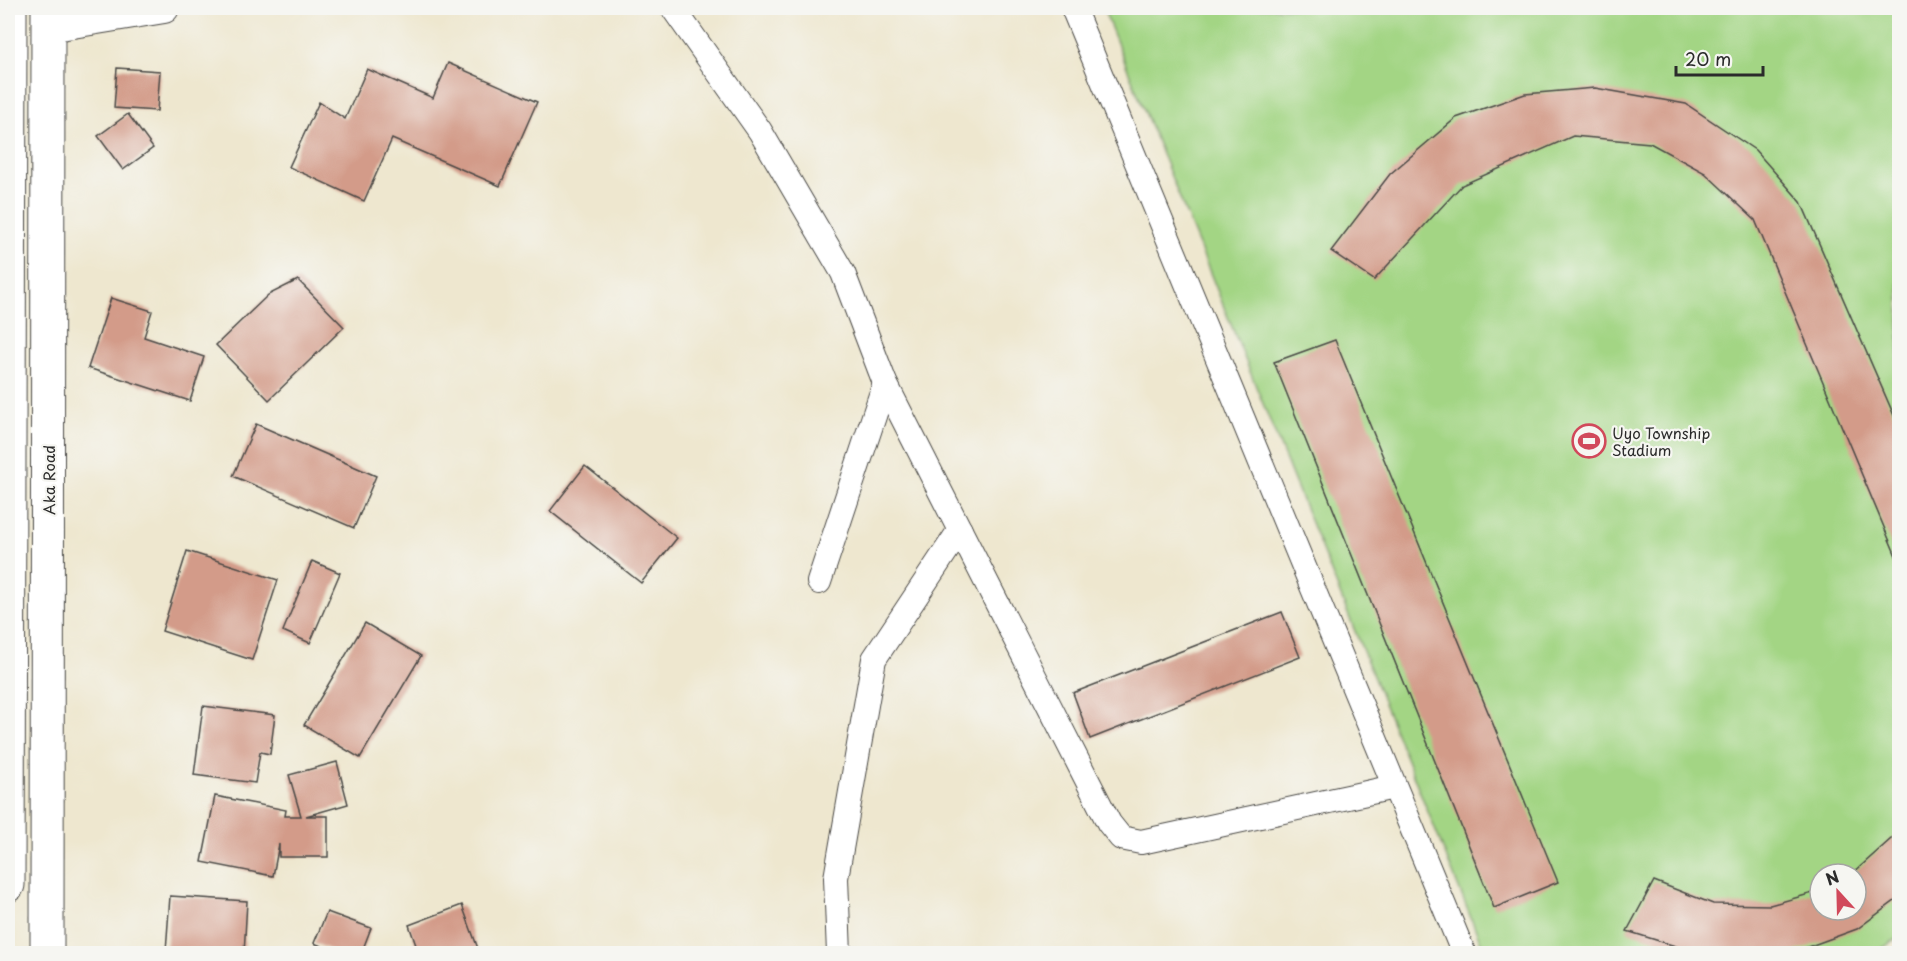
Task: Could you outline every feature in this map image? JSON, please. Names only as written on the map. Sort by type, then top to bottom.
[{"type":"main road","points":[[8,885],[10,8]]},
{"type":"main road","name":"Aka Road","points":[[47,954],[48,17]]},
{"type":"street","points":[[48,17],[164,8]]},
{"type":"street","points":[[673,8],[760,131],[843,273],[885,383],[1109,823],[1121,838],[1141,842],[1394,787]]},
{"type":"street","points":[[1072,8],[1464,954]]},
{"type":"street","points":[[819,582],[885,383]]},
{"type":"street","points":[[839,954],[836,878],[874,659],[960,530]]},
{"type":"green space","name":"Uyo Township Stadium","points":[[1103,8],[1899,8],[1899,937],[1874,954],[1488,953],[1481,943]]},
{"type":"building","points":[[448,63],[537,102],[500,186],[392,139],[364,201],[289,167],[319,102],[345,119],[367,69],[433,98]]},
{"type":"building","points":[[117,68],[160,71],[157,111],[114,108]]},
{"type":"building","points":[[1595,88],[1686,104],[1755,150],[1801,202],[1899,427],[1899,563],[1755,220],[1705,173],[1650,143],[1573,136],[1462,185],[1374,280],[1331,251],[1390,174],[1456,118],[1525,94]]},
{"type":"building","points":[[128,114],[153,148],[123,170],[98,136]]},
{"type":"building","points":[[298,280],[344,327],[269,400],[216,345],[268,295]]},
{"type":"building","points":[[111,298],[152,311],[144,337],[204,357],[190,401],[88,368]]},
{"type":"building","points":[[1335,340],[1558,882],[1494,908],[1274,362]]},
{"type":"building","points":[[256,424],[376,476],[354,528],[233,476]]},
{"type":"building","points":[[585,466],[677,538],[641,583],[550,511]]},
{"type":"building","points":[[187,551],[278,580],[252,660],[162,631]]},
{"type":"building","points":[[312,561],[340,573],[310,643],[283,631]]},
{"type":"building","points":[[1282,612],[1300,657],[1090,739],[1073,693]]},
{"type":"building","points":[[365,623],[421,656],[360,758],[304,725]]},
{"type":"building","points":[[203,706],[275,715],[270,754],[260,752],[255,783],[194,775]]},
{"type":"building","points":[[337,762],[348,804],[306,816],[328,816],[328,857],[279,857],[279,844],[273,876],[202,862],[215,796],[286,810],[285,816],[301,816],[289,775]]},
{"type":"building","points":[[1900,831],[1900,897],[1868,921],[1868,862],[1865,862]]},
{"type":"building","points":[[1654,881],[1713,904],[1770,905],[1808,894],[1808,922],[1866,922],[1857,929],[1794,952],[1771,954],[1701,954],[1627,931]]},
{"type":"building","points":[[170,896],[247,901],[244,954],[166,951]]},
{"type":"building","points":[[462,905],[480,954],[419,954],[409,925]]},
{"type":"building","points":[[327,912],[371,928],[361,954],[340,954],[314,943]]},
{"type":"place","name":"Uyo Township Stadium","points":[[1589,441]]}]
